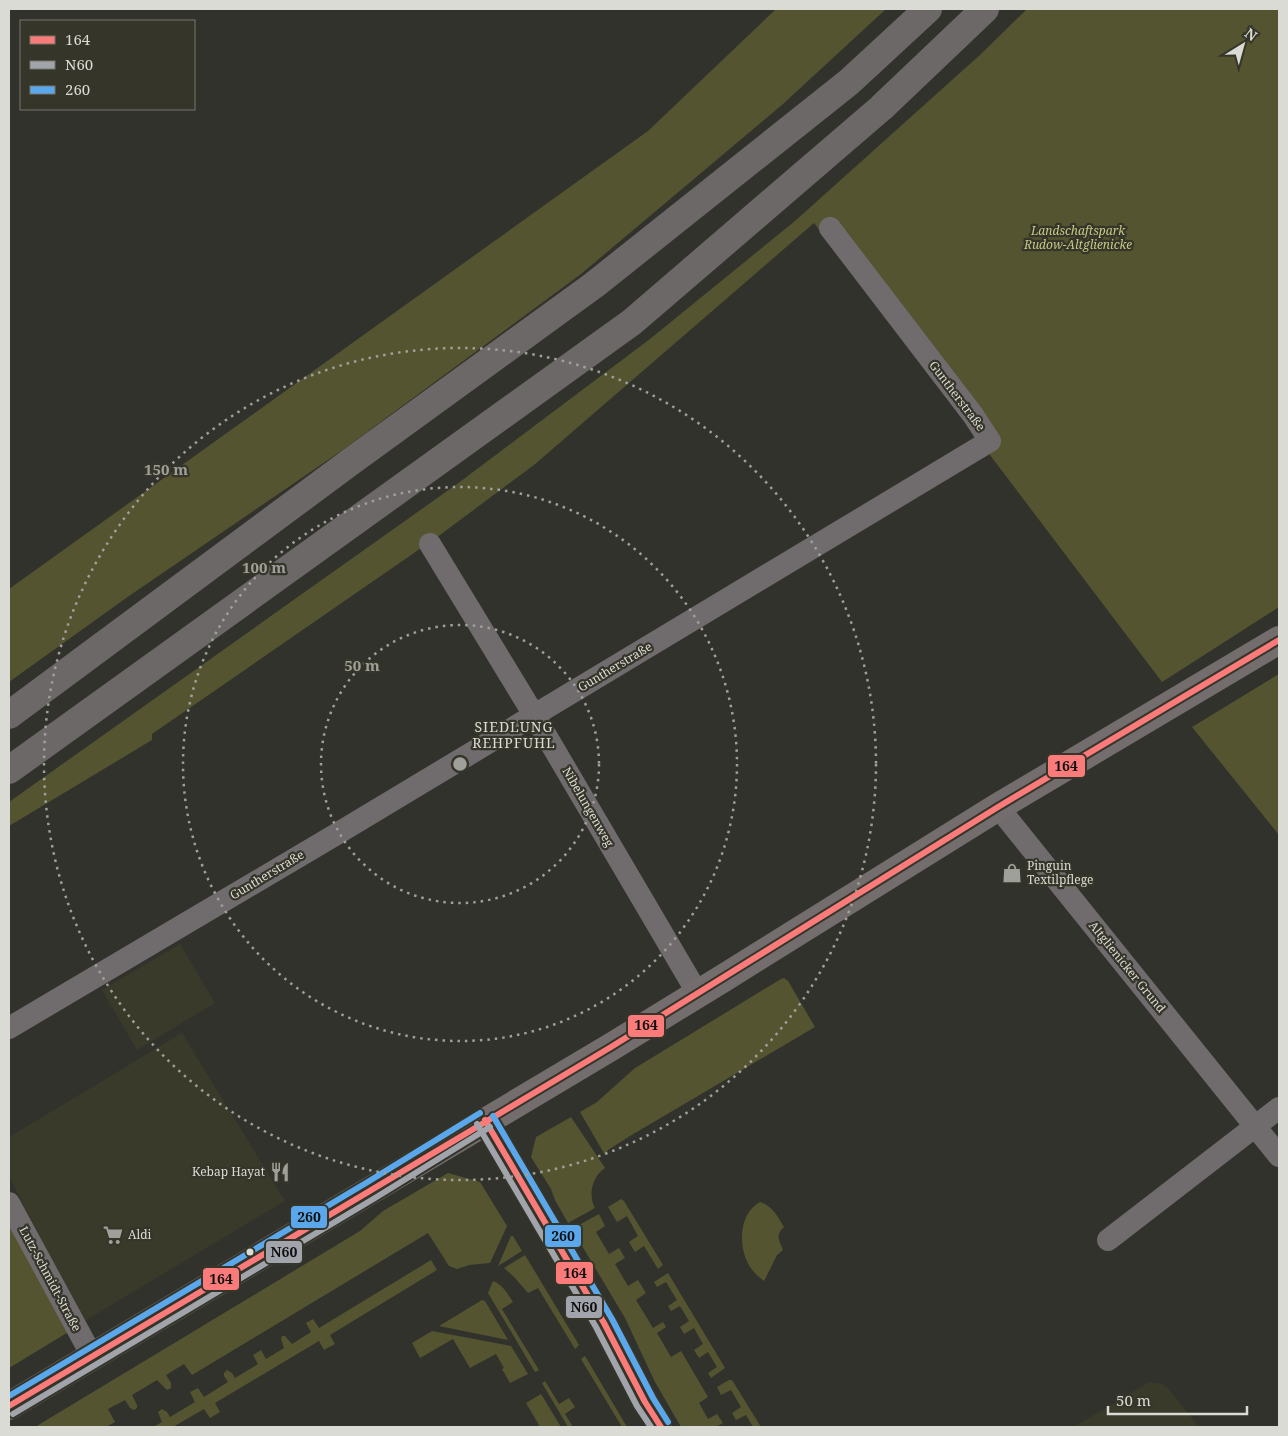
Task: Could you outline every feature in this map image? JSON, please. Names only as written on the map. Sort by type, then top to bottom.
[{"type":"highway","points":[[9,715],[353,460],[594,285],[849,82],[928,9]]},
{"type":"highway","points":[[9,770],[632,322],[881,108],[985,9]]},
{"type":"main road","points":[[9,1406],[698,994],[998,808],[1279,640]]},
{"type":"street","name":"Guntherstraße","points":[[9,1028],[534,716],[990,441],[967,407],[830,228]]},
{"type":"street","name":"Nibelungenweg","points":[[430,544],[698,994]]},
{"type":"street","name":"Altglienicker Grund","points":[[998,808],[1279,1156]]},
{"type":"street","points":[[1108,1240],[1279,1108]]},
{"type":"street","points":[[485,1120],[604,1322],[661,1427]]},
{"type":"street","name":"Lutz-Schmidt-Straße","points":[[9,1203],[92,1356]]},
{"type":"shaded area","points":[[180,944],[215,1003],[137,1050],[102,990]]},
{"type":"shaded area","points":[[182,1033],[285,1201],[83,1322],[9,1176],[9,1137]]},
{"type":"shaded area","points":[[1149,1382],[1162,1384],[1168,1388],[1199,1427],[1074,1427]]},
{"type":"green space","points":[[776,9],[886,9],[783,104],[581,274],[344,449],[129,596],[9,682],[9,589],[648,131]]},
{"type":"green space","name":"Landschaftspark Rudow-Altglienicke","points":[[1027,9],[1279,9],[1279,607],[1162,682],[814,223],[534,465],[440,535],[152,734],[152,740],[9,826],[9,802],[457,484],[650,339],[795,221],[981,54]]},
{"type":"green space","points":[[1279,674],[1279,835],[1192,727]]},
{"type":"green space","points":[[784,978],[788,981],[815,1027],[630,1136],[608,1150],[605,1155],[580,1112],[597,1102],[635,1068]]},
{"type":"green space","points":[[571,1117],[605,1168],[597,1176],[592,1186],[595,1208],[568,1223],[551,1189],[531,1157],[536,1137]]},
{"type":"green space","points":[[448,1173],[480,1182],[507,1226],[490,1263],[469,1265],[457,1269],[449,1266],[428,1233],[192,1375],[184,1364],[166,1375],[171,1383],[171,1388],[167,1390],[157,1380],[132,1395],[137,1405],[137,1408],[134,1410],[130,1408],[125,1400],[108,1409],[115,1422],[106,1427],[35,1427],[360,1231],[383,1211]]},
{"type":"green space","points":[[621,1199],[663,1265],[658,1269],[644,1246],[635,1252],[629,1242],[638,1236],[627,1216],[617,1222],[608,1207]]},
{"type":"green space","points":[[760,1202],[771,1209],[784,1227],[779,1233],[779,1240],[783,1250],[777,1255],[764,1281],[750,1267],[743,1251],[742,1241],[742,1232],[747,1215]]},
{"type":"green space","points":[[599,1214],[605,1226],[596,1232],[609,1254],[619,1248],[625,1258],[615,1264],[628,1286],[638,1280],[646,1293],[636,1300],[653,1328],[663,1322],[666,1327],[657,1333],[671,1357],[681,1351],[708,1397],[699,1403],[708,1419],[717,1414],[723,1423],[716,1427],[681,1427],[655,1382],[625,1318],[572,1229]]},
{"type":"green space","points":[[9,1217],[70,1331],[9,1368]]},
{"type":"green space","points":[[511,1236],[513,1236],[522,1251],[498,1266]]},
{"type":"green space","points":[[525,1255],[579,1345],[575,1349],[538,1288],[528,1293],[504,1268]]},
{"type":"green space","points":[[431,1260],[437,1270],[330,1335],[335,1344],[324,1350],[319,1341],[215,1403],[220,1412],[210,1418],[204,1409],[173,1427],[153,1427],[162,1422],[158,1412],[162,1409],[170,1417],[195,1402],[190,1392],[198,1388],[204,1397],[228,1382],[224,1376],[227,1370],[235,1378],[258,1364],[253,1355],[261,1350],[266,1359],[284,1348],[282,1336],[285,1336],[292,1344],[311,1332],[306,1323],[313,1319],[319,1328]]},
{"type":"green space","points":[[668,1273],[725,1368],[711,1378],[708,1373],[717,1367],[708,1352],[699,1358],[694,1350],[703,1344],[694,1328],[684,1334],[680,1327],[689,1321],[680,1306],[671,1311],[668,1306],[677,1300],[666,1282],[657,1287],[654,1282]]},
{"type":"green space","points":[[493,1281],[507,1292],[513,1302],[502,1309],[539,1370],[535,1372],[488,1293]]},
{"type":"green space","points":[[482,1300],[485,1301],[508,1340],[439,1326]]},
{"type":"green space","points":[[432,1331],[511,1346],[528,1374],[510,1383],[496,1354],[470,1368],[453,1339],[420,1358],[412,1343]]},
{"type":"green space","points":[[585,1356],[627,1427],[622,1427],[581,1359]]},
{"type":"green space","points":[[732,1380],[761,1427],[753,1427],[746,1415],[736,1420],[732,1413],[741,1407],[731,1390],[721,1395],[717,1387]]},
{"type":"green space","points":[[545,1381],[559,1404],[569,1398],[575,1407],[565,1414],[573,1427],[568,1427],[542,1383]]},
{"type":"green space","points":[[541,1394],[561,1427],[536,1427],[539,1425],[526,1403]]},
{"type":"transit line","name":"164","points":[[9,1406],[611,1047],[998,807],[1279,640]]},
{"type":"transit line","name":"260","points":[[9,1396],[480,1113]]},
{"type":"transit line","name":"260","points":[[493,1116],[612,1319],[653,1398],[668,1422]]},
{"type":"transit line","name":"164","points":[[485,1120],[604,1323],[645,1402],[661,1427]]},
{"type":"transit line","name":"N60","points":[[477,1124],[596,1327],[637,1406],[651,1427]]},
{"type":"transit line","name":"N60","points":[[13,1414],[375,1198],[490,1127]]},
{"type":"place","name":"Pinguin Textilpflege","points":[[1012,873]]},
{"type":"place","name":"Kebap Hayat","points":[[280,1172]]},
{"type":"place","name":"Aldi","points":[[113,1235]]},
{"type":"district","name":"SIEDLUNG REHPFUHL","points":[[514,736]]}]
